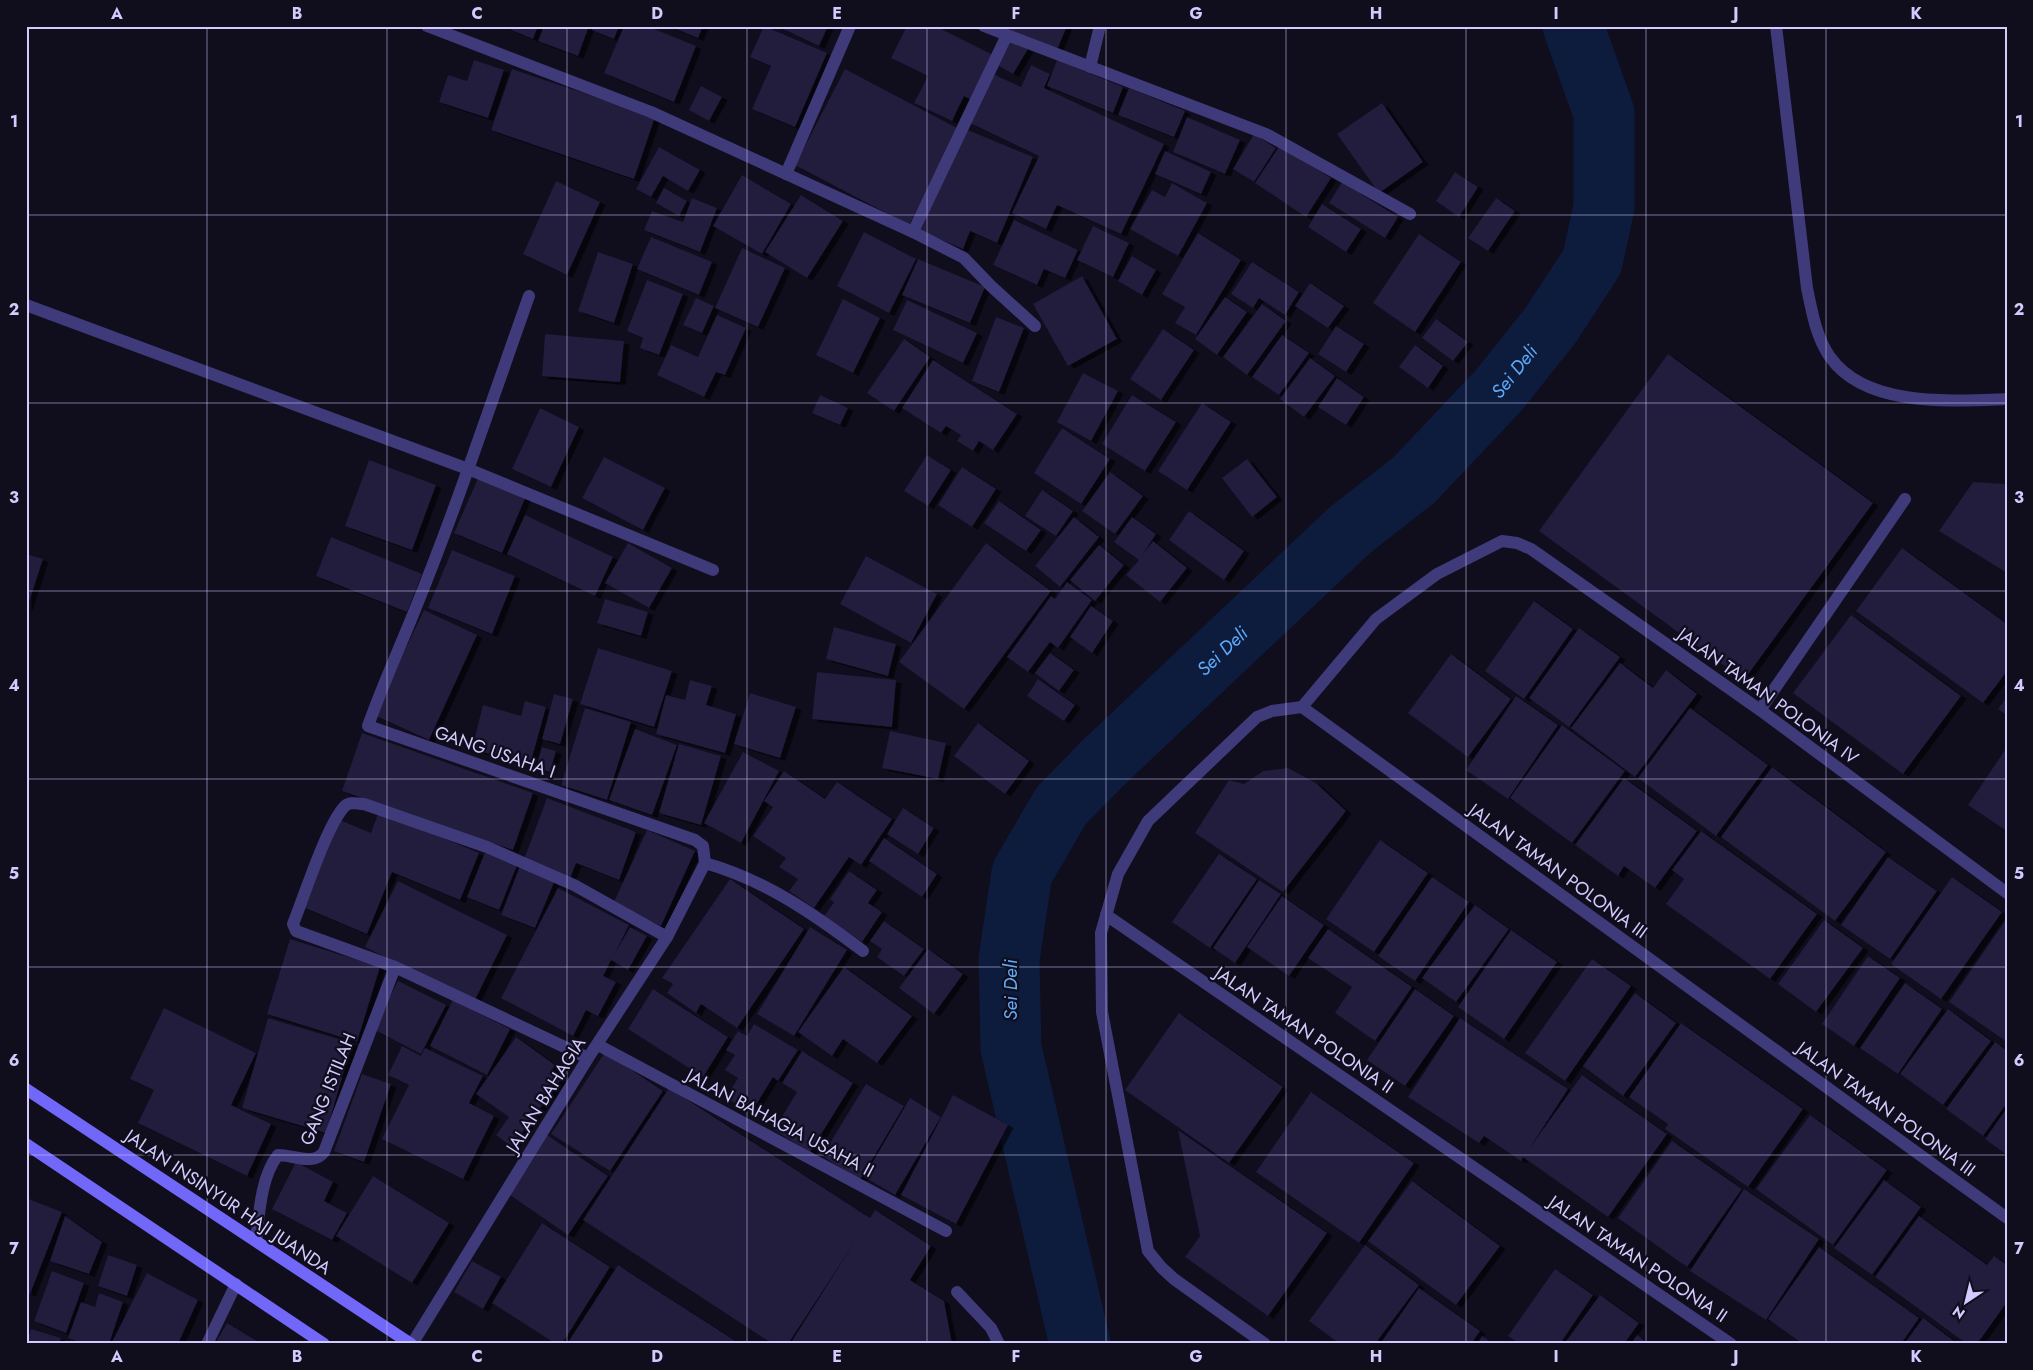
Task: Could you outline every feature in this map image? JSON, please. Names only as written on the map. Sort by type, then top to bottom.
[{"type":"main road","name":"JALAN INSINYUR HAJI JUANDA","points":[[26,1089],[411,1344]]},
{"type":"main road","points":[[26,1144],[324,1344]]},
{"type":"street","points":[[427,26],[651,112],[913,232],[964,258],[991,286],[1035,326]]},
{"type":"street","points":[[786,174],[850,26]]},
{"type":"street","points":[[984,26],[1266,134],[1410,214]]},
{"type":"street","points":[[1090,67],[1100,26]]},
{"type":"street","points":[[1776,26],[1807,288],[1814,325],[1830,357],[1846,373],[1870,388],[1931,402],[2007,400]]},
{"type":"street","points":[[913,232],[1007,35]]},
{"type":"street","points":[[468,469],[529,296]]},
{"type":"street","points":[[26,305],[468,469],[713,570]]},
{"type":"street","name":"GANG USAHA I","points":[[468,469],[412,617],[378,695],[368,726],[695,840],[703,846],[706,863]]},
{"type":"street","points":[[1760,710],[1905,499]]},
{"type":"street","name":"JALAN TAMAN POLONIA IV","points":[[1302,707],[1376,619],[1436,574],[1502,542],[1517,543],[1530,549],[1760,710],[2007,893]]},
{"type":"street","points":[[1264,1344],[1174,1279],[1160,1267],[1148,1251],[1102,1012],[1101,933],[1118,874],[1148,821],[1257,718],[1272,711],[1302,707]]},
{"type":"street","name":"JALAN TAMAN POLONIA III","points":[[1302,707],[2007,1218]]},
{"type":"street","points":[[588,1058],[395,967],[296,931],[293,924],[334,822],[346,805],[352,803],[364,804],[487,846],[574,885],[667,937]]},
{"type":"street","points":[[706,863],[735,871],[775,891],[821,919],[863,951]]},
{"type":"street","name":"JALAN BAHAGIA","points":[[411,1344],[588,1058],[667,937],[706,863]]},
{"type":"street","name":"JALAN TAMAN POLONIA II","points":[[1106,916],[1731,1344]]},
{"type":"street","name":"GANG ISTILAH","points":[[256,1241],[262,1194],[273,1162],[278,1155],[313,1160],[320,1157],[324,1152],[395,967]]},
{"type":"street","name":"JALAN BAHAGIA USAHA II","points":[[598,1045],[946,1231]]},
{"type":"street","points":[[207,1344],[236,1284]]},
{"type":"street","points":[[957,1292],[991,1328],[999,1344]]},
{"type":"building","points":[[502,26],[538,26],[533,39]]},
{"type":"building","points":[[544,26],[589,26],[578,56],[538,41]]},
{"type":"building","points":[[593,26],[619,26],[614,39],[592,30]]},
{"type":"building","points":[[624,26],[647,26],[696,46],[674,102],[604,73]]},
{"type":"building","points":[[669,26],[703,26],[698,38]]},
{"type":"building","points":[[764,26],[827,53],[795,127],[752,109],[771,66],[750,57]]},
{"type":"building","points":[[777,26],[828,26],[819,46]]},
{"type":"building","points":[[907,26],[935,26],[993,55],[970,99],[964,96],[952,121],[914,103],[928,76],[891,58]]},
{"type":"building","points":[[1012,26],[1067,26],[1057,50],[1010,31]]},
{"type":"building","points":[[1009,38],[1028,49],[1013,74],[994,63]]},
{"type":"building","points":[[474,60],[504,70],[488,118],[439,102],[448,75],[467,81]]},
{"type":"building","points":[[1057,60],[1123,87],[1113,113],[1047,86]]},
{"type":"building","points":[[1031,65],[1050,74],[1044,88],[1164,144],[1121,234],[1057,205],[1046,229],[1012,213],[1039,156],[970,123],[993,74],[1021,87]]},
{"type":"building","points":[[512,69],[655,117],[634,179],[491,130]]},
{"type":"building","points":[[845,69],[959,129],[909,225],[795,165]]},
{"type":"building","points":[[701,86],[722,97],[709,121],[689,110]]},
{"type":"building","points":[[1129,88],[1185,111],[1174,137],[1118,115]]},
{"type":"building","points":[[1382,103],[1423,162],[1379,193],[1337,134]]},
{"type":"building","points":[[1187,117],[1240,140],[1225,174],[1173,152]]},
{"type":"building","points":[[963,128],[1033,157],[997,243],[970,231],[963,249],[921,231]]},
{"type":"building","points":[[1254,134],[1276,148],[1254,182],[1233,169]]},
{"type":"building","points":[[1280,145],[1331,178],[1306,217],[1255,183]]},
{"type":"building","points":[[659,147],[700,170],[688,191],[663,176],[651,197],[636,189]]},
{"type":"building","points":[[1165,151],[1211,172],[1201,194],[1155,174]]},
{"type":"building","points":[[1455,172],[1478,187],[1459,217],[1436,201]]},
{"type":"building","points":[[742,175],[791,204],[762,254],[713,226]]},
{"type":"building","points":[[556,181],[600,202],[567,275],[523,254]]},
{"type":"building","points":[[1342,182],[1398,217],[1385,238],[1329,203]]},
{"type":"building","points":[[1172,183],[1207,203],[1178,256],[1130,229],[1152,190],[1165,197]]},
{"type":"building","points":[[664,188],[687,201],[679,216],[656,203]]},
{"type":"building","points":[[801,195],[843,221],[807,278],[765,252]]},
{"type":"building","points":[[692,198],[717,208],[700,252],[644,230],[652,211],[683,222]]},
{"type":"building","points":[[1496,198],[1515,211],[1488,251],[1468,238]]},
{"type":"building","points":[[1322,204],[1361,229],[1346,252],[1308,227]]},
{"type":"building","points":[[1014,220],[1078,250],[1065,278],[1044,269],[1037,285],[993,265]]},
{"type":"building","points":[[1093,226],[1129,243],[1113,277],[1077,260]]},
{"type":"building","points":[[864,232],[916,259],[889,313],[837,286]]},
{"type":"building","points":[[1198,233],[1241,260],[1196,335],[1175,323],[1185,307],[1162,294]]},
{"type":"building","points":[[1419,234],[1461,262],[1415,332],[1373,303]]},
{"type":"building","points":[[651,237],[712,262],[699,295],[637,269]]},
{"type":"building","points":[[742,248],[785,268],[758,327],[715,308]]},
{"type":"building","points":[[598,252],[633,264],[614,323],[578,311]]},
{"type":"building","points":[[1132,256],[1156,270],[1142,295],[1118,281]]},
{"type":"building","points":[[918,259],[985,287],[970,323],[902,295]]},
{"type":"building","points":[[1252,262],[1299,292],[1285,315],[1259,298],[1253,308],[1231,294]]},
{"type":"building","points":[[1082,276],[1117,339],[1068,366],[1033,304]]},
{"type":"building","points":[[647,280],[683,294],[659,355],[640,348],[643,338],[627,331]]},
{"type":"building","points":[[1310,283],[1344,306],[1328,328],[1295,306]]},
{"type":"building","points":[[1225,297],[1247,312],[1217,355],[1195,339]]},
{"type":"building","points":[[696,298],[714,306],[702,333],[683,325]]},
{"type":"building","points":[[843,299],[880,318],[853,373],[816,355]]},
{"type":"building","points":[[907,300],[977,333],[963,363],[893,330]]},
{"type":"building","points":[[1262,304],[1286,321],[1247,375],[1223,357]]},
{"type":"building","points":[[717,315],[746,328],[725,375],[716,372],[704,397],[657,375],[671,345],[698,357]]},
{"type":"building","points":[[996,317],[1024,328],[999,392],[972,381]]},
{"type":"building","points":[[1436,319],[1468,342],[1453,361],[1422,338]]},
{"type":"building","points":[[1336,326],[1364,344],[1346,372],[1318,354]]},
{"type":"building","points":[[1163,329],[1194,350],[1161,400],[1130,379]]},
{"type":"building","points":[[545,334],[624,341],[620,382],[542,376]]},
{"type":"building","points":[[1282,335],[1309,353],[1279,395],[1252,377]]},
{"type":"building","points":[[904,339],[930,357],[894,411],[867,393]]},
{"type":"building","points":[[1415,345],[1443,366],[1428,388],[1399,367]]},
{"type":"building","points":[[1668,354],[1873,503],[1744,680],[1539,531]]},
{"type":"building","points":[[1310,358],[1335,376],[1304,417],[1280,399]]},
{"type":"building","points":[[933,360],[1017,414],[993,450],[979,441],[973,451],[957,441],[961,435],[946,426],[941,433],[902,408]]},
{"type":"building","points":[[1083,373],[1118,391],[1091,441],[1057,422]]},
{"type":"building","points":[[1337,378],[1364,397],[1346,425],[1318,407]]},
{"type":"building","points":[[820,395],[848,408],[840,425],[812,413]]},
{"type":"building","points":[[1132,395],[1176,422],[1145,471],[1102,444]]},
{"type":"building","points":[[1202,403],[1231,422],[1187,490],[1158,471]]},
{"type":"building","points":[[540,408],[579,427],[551,487],[512,469]]},
{"type":"building","points":[[1062,428],[1110,459],[1081,504],[1034,473]]},
{"type":"building","points":[[927,455],[951,470],[928,506],[904,491]]},
{"type":"building","points":[[604,457],[665,488],[643,530],[582,498]]},
{"type":"building","points":[[1247,459],[1277,497],[1252,517],[1222,478]]},
{"type":"building","points":[[369,460],[436,485],[412,550],[345,526]]},
{"type":"building","points":[[962,467],[996,489],[972,527],[938,505]]},
{"type":"building","points":[[1110,472],[1143,496],[1115,534],[1082,511]]},
{"type":"building","points":[[479,476],[526,496],[502,553],[454,533]]},
{"type":"building","points":[[1973,482],[2007,484],[2007,573],[1939,531]]},
{"type":"building","points":[[1042,490],[1073,511],[1056,536],[1025,516]]},
{"type":"building","points":[[999,501],[1041,530],[1026,551],[984,523]]},
{"type":"building","points":[[1189,511],[1244,551],[1224,580],[1169,540]]},
{"type":"building","points":[[525,515],[613,557],[595,596],[507,554]]},
{"type":"building","points":[[1074,517],[1099,537],[1060,587],[1035,566]]},
{"type":"building","points":[[1132,517],[1156,534],[1141,557],[1153,541],[1187,568],[1160,602],[1126,575],[1139,560],[1114,542]]},
{"type":"building","points":[[331,537],[422,574],[407,612],[316,576]]},
{"type":"building","points":[[628,543],[672,568],[649,608],[605,583]]},
{"type":"building","points":[[986,543],[1051,591],[964,709],[899,662]]},
{"type":"building","points":[[1099,545],[1124,565],[1095,601],[1070,580]]},
{"type":"building","points":[[1902,548],[2007,624],[2007,671],[1983,703],[1856,611]]},
{"type":"building","points":[[452,550],[515,576],[492,634],[428,608]]},
{"type":"building","points":[[26,554],[43,559],[27,608],[26,608]]},
{"type":"building","points":[[866,556],[937,594],[911,643],[840,604]]},
{"type":"building","points":[[1067,582],[1092,600],[1058,648],[1050,642],[1028,672],[1007,657],[1051,596],[1055,599]]},
{"type":"building","points":[[605,599],[648,612],[641,636],[597,623]]},
{"type":"building","points":[[1534,601],[1573,629],[1524,699],[1485,671]]},
{"type":"building","points":[[1091,606],[1113,621],[1092,653],[1070,637]]},
{"type":"building","points":[[424,610],[477,635],[429,740],[374,715]]},
{"type":"building","points":[[1851,615],[1961,696],[1903,774],[1793,693]]},
{"type":"building","points":[[834,627],[896,644],[888,676],[826,659]]},
{"type":"building","points":[[1579,628],[1620,657],[1569,727],[1529,698]]},
{"type":"building","points":[[598,648],[672,671],[654,727],[580,704]]},
{"type":"building","points":[[1050,653],[1074,670],[1059,691],[1035,673]]},
{"type":"building","points":[[1451,654],[1511,699],[1468,757],[1408,713]]},
{"type":"building","points":[[1620,663],[1653,688],[1666,670],[1697,694],[1635,777],[1571,728]]},
{"type":"building","points":[[817,672],[896,680],[892,727],[812,719]]},
{"type":"building","points":[[1038,679],[1075,705],[1064,721],[1027,696]]},
{"type":"building","points":[[690,680],[712,686],[706,705],[736,714],[725,753],[656,734],[666,695],[685,700]]},
{"type":"building","points":[[750,693],[796,707],[780,758],[734,744]]},
{"type":"building","points":[[554,694],[573,699],[560,744],[542,739]]},
{"type":"building","points":[[1516,696],[1558,725],[1508,799],[1466,770]]},
{"type":"building","points":[[2007,697],[2007,715],[1998,709]]},
{"type":"building","points":[[525,701],[546,707],[530,765],[472,749],[483,705],[521,716]]},
{"type":"building","points":[[585,708],[631,722],[607,800],[561,785]]},
{"type":"building","points":[[1690,708],[1768,765],[1716,836],[1638,778]]},
{"type":"building","points":[[978,723],[1029,761],[1005,794],[954,756]]},
{"type":"building","points":[[1562,725],[1625,771],[1572,843],[1510,798]]},
{"type":"building","points":[[635,729],[677,745],[652,815],[609,800]]},
{"type":"building","points":[[890,731],[946,743],[938,779],[882,768]]},
{"type":"building","points":[[362,733],[533,793],[513,850],[342,791]]},
{"type":"building","points":[[679,744],[721,756],[701,825],[659,813]]},
{"type":"building","points":[[542,747],[556,751],[550,772],[536,768]]},
{"type":"building","points":[[2007,747],[2007,831],[1968,805]]},
{"type":"building","points":[[743,752],[779,771],[741,843],[704,823]]},
{"type":"building","points":[[1772,767],[1886,852],[1835,921],[1721,837]]},
{"type":"building","points":[[1288,768],[1316,783],[1346,811],[1283,892],[1195,833],[1229,780],[1244,784],[1263,771]]},
{"type":"building","points":[[784,771],[825,799],[837,782],[892,819],[861,865],[849,857],[814,908],[789,891],[798,879],[779,867],[786,858],[753,836],[773,807],[764,801]]},
{"type":"building","points":[[1624,778],[1697,831],[1655,888],[1624,866],[1618,876],[1575,845]]},
{"type":"building","points":[[547,798],[636,832],[619,880],[576,863],[570,879],[523,862]]},
{"type":"building","points":[[903,808],[934,828],[918,854],[887,834]]},
{"type":"building","points":[[379,811],[479,853],[460,900],[392,872],[367,934],[303,907],[340,820],[371,833]]},
{"type":"building","points":[[647,830],[695,851],[661,926],[613,904]]},
{"type":"building","points":[[1701,831],[1817,914],[1770,979],[1666,904],[1684,879],[1672,870]]},
{"type":"building","points":[[884,838],[937,874],[922,897],[869,861]]},
{"type":"building","points":[[1380,840],[1428,873],[1374,952],[1326,919]]},
{"type":"building","points":[[486,850],[518,863],[499,910],[467,897]]},
{"type":"building","points":[[1219,854],[1257,879],[1210,948],[1172,922]]},
{"type":"building","points":[[1888,857],[1937,891],[1890,959],[1841,925]]},
{"type":"building","points":[[520,866],[555,880],[535,928],[501,915]]},
{"type":"building","points":[[849,871],[877,890],[868,903],[882,912],[862,942],[824,916],[834,902],[830,899]]},
{"type":"building","points":[[1432,877],[1469,902],[1415,981],[1378,956]]},
{"type":"building","points":[[1952,877],[2002,912],[1941,999],[1891,964]]},
{"type":"building","points":[[730,879],[804,929],[737,1028],[701,1004],[696,1013],[667,993],[673,984],[662,978]]},
{"type":"building","points":[[1259,880],[1281,894],[1235,963],[1213,948]]},
{"type":"building","points":[[398,881],[507,935],[474,1002],[365,947]]},
{"type":"building","points":[[558,888],[629,925],[614,955],[630,927],[647,936],[628,970],[611,960],[603,976],[616,982],[598,1016],[586,1010],[573,1036],[501,998]]},
{"type":"building","points":[[1282,896],[1324,925],[1289,976],[1247,947]]},
{"type":"building","points":[[1475,905],[1509,929],[1456,1002],[1422,978]]},
{"type":"building","points":[[2007,918],[2007,1042],[1949,1002]]},
{"type":"building","points":[[1824,920],[1863,948],[1816,1012],[1778,984]]},
{"type":"building","points":[[884,921],[924,949],[904,976],[877,957],[882,949],[870,941]]},
{"type":"building","points":[[810,927],[847,950],[794,1036],[757,1014]]},
{"type":"building","points":[[1328,929],[1412,987],[1375,1041],[1335,1013],[1352,987],[1308,958]]},
{"type":"building","points":[[1511,930],[1557,962],[1504,1039],[1458,1007]]},
{"type":"building","points":[[290,939],[380,967],[357,1042],[267,1014]]},
{"type":"building","points":[[928,949],[963,974],[934,1014],[899,988]]},
{"type":"building","points":[[1868,956],[1900,978],[1854,1046],[1822,1024]]},
{"type":"building","points":[[1592,959],[1631,986],[1565,1081],[1525,1053]]},
{"type":"building","points":[[844,967],[912,1016],[877,1063],[843,1039],[832,1056],[798,1032]]},
{"type":"building","points":[[398,981],[446,1005],[421,1054],[373,1029]]},
{"type":"building","points":[[1905,983],[1942,1009],[1898,1074],[1860,1048]]},
{"type":"building","points":[[653,989],[728,1037],[703,1077],[628,1029]]},
{"type":"building","points":[[1415,989],[1454,1016],[1405,1086],[1367,1060]]},
{"type":"building","points":[[1635,993],[1676,1023],[1623,1096],[1583,1066]]},
{"type":"building","points":[[453,1000],[510,1029],[487,1075],[430,1046]]},
{"type":"building","points":[[164,1008],[256,1053],[231,1105],[271,1124],[247,1176],[138,1123],[154,1090],[130,1079]]},
{"type":"building","points":[[1948,1009],[1991,1041],[1943,1105],[1900,1074]]},
{"type":"building","points":[[1179,1013],[1283,1087],[1229,1163],[1125,1090]]},
{"type":"building","points":[[268,1018],[352,1043],[326,1133],[242,1108]]},
{"type":"building","points":[[1460,1018],[1568,1089],[1529,1149],[1582,1075],[1667,1134],[1608,1217],[1523,1157],[1521,1161],[1484,1136],[1479,1143],[1408,1097]]},
{"type":"building","points":[[1681,1023],[1803,1109],[1748,1187],[1665,1129],[1668,1124],[1629,1097]]},
{"type":"building","points":[[754,1024],[798,1050],[778,1081],[773,1077],[751,1113],[726,1098],[738,1078],[725,1070],[735,1055],[726,1050],[738,1031],[747,1036]]},
{"type":"building","points":[[516,1037],[555,1065],[551,1071],[561,1079],[512,1147],[496,1135],[509,1117],[476,1094]]},
{"type":"building","points":[[1995,1042],[2007,1051],[2007,1103],[1983,1136],[1946,1109]]},
{"type":"building","points":[[402,1046],[421,1056],[425,1048],[483,1076],[469,1103],[494,1116],[463,1179],[382,1139],[409,1085],[388,1075]]},
{"type":"building","points":[[802,1051],[853,1083],[810,1152],[774,1130],[797,1092],[782,1083]]},
{"type":"building","points":[[605,1052],[663,1091],[610,1171],[551,1134]]},
{"type":"building","points":[[362,1074],[391,1084],[364,1162],[334,1151]]},
{"type":"building","points":[[866,1084],[904,1106],[860,1180],[822,1156]]},
{"type":"building","points":[[669,1088],[870,1218],[875,1210],[931,1246],[910,1280],[944,1301],[952,1344],[790,1344],[854,1243],[788,1344],[773,1344],[583,1220]]},
{"type":"building","points":[[1311,1092],[1414,1163],[1359,1243],[1256,1172]]},
{"type":"building","points":[[953,1095],[1008,1125],[956,1224],[901,1195]]},
{"type":"building","points":[[910,1098],[941,1117],[895,1195],[864,1177]]},
{"type":"building","points":[[2007,1108],[2007,1155],[1985,1139]]},
{"type":"building","points":[[1810,1115],[1887,1170],[1833,1245],[1756,1189]]},
{"type":"building","points":[[1178,1130],[1327,1233],[1268,1316],[1185,1257],[1200,1236]]},
{"type":"building","points":[[547,1135],[608,1176],[568,1235],[507,1193]]},
{"type":"building","points":[[1672,1141],[1742,1189],[1687,1267],[1618,1218]]},
{"type":"building","points":[[296,1162],[333,1182],[324,1201],[347,1213],[332,1240],[272,1209]]},
{"type":"building","points":[[373,1176],[449,1223],[412,1283],[336,1236]]},
{"type":"building","points":[[1884,1180],[1921,1207],[1872,1275],[1834,1248]]},
{"type":"building","points":[[1412,1181],[1500,1246],[1456,1305],[1368,1241]]},
{"type":"building","points":[[1744,1189],[1819,1239],[1766,1320],[1690,1271]]},
{"type":"building","points":[[26,1198],[62,1212],[30,1294],[26,1292]]},
{"type":"building","points":[[65,1216],[102,1242],[89,1274],[50,1261]]},
{"type":"building","points":[[1919,1216],[1987,1265],[1994,1256],[2007,1265],[2007,1302],[1977,1344],[1967,1344],[1875,1277]]},
{"type":"building","points":[[542,1223],[610,1267],[562,1344],[556,1344],[492,1303]]},
{"type":"building","points":[[1365,1245],[1419,1285],[1375,1344],[1340,1344],[1309,1321]]},
{"type":"building","points":[[1819,1247],[1919,1318],[1901,1344],[1803,1344],[1768,1319]]},
{"type":"building","points":[[108,1255],[137,1265],[127,1296],[98,1286]]},
{"type":"building","points":[[472,1261],[501,1277],[483,1309],[454,1292]]},
{"type":"building","points":[[618,1265],[653,1288],[740,1344],[567,1344]]},
{"type":"building","points":[[1555,1269],[1593,1295],[1560,1344],[1520,1344],[1508,1336]]},
{"type":"building","points":[[52,1271],[84,1283],[66,1333],[34,1321]]},
{"type":"building","points":[[147,1273],[198,1300],[178,1344],[111,1344]]},
{"type":"building","points":[[1419,1288],[1480,1331],[1471,1344],[1380,1344]]},
{"type":"building","points":[[99,1293],[123,1302],[109,1344],[85,1344],[68,1338],[81,1302],[95,1307]]},
{"type":"building","points":[[1600,1295],[1639,1323],[1624,1344],[1564,1344]]},
{"type":"building","points":[[1923,1318],[1958,1344],[1904,1344]]},
{"type":"building","points":[[227,1323],[262,1344],[215,1344]]},
{"type":"building","points":[[31,1329],[61,1338],[59,1344],[26,1344]]},
{"type":"building","points":[[1637,1335],[1649,1344],[1631,1344]]},
{"type":"building","points":[[1482,1336],[1494,1344],[1477,1344]]},
{"type":"waterway","name":"Sei Deli","points":[[1080,1344],[1011,1048],[1009,959],[1022,873],[1061,806],[1103,763],[1350,530],[1414,480],[1499,390],[1550,326],[1592,262],[1604,207],[1604,113],[1573,26]]}]
